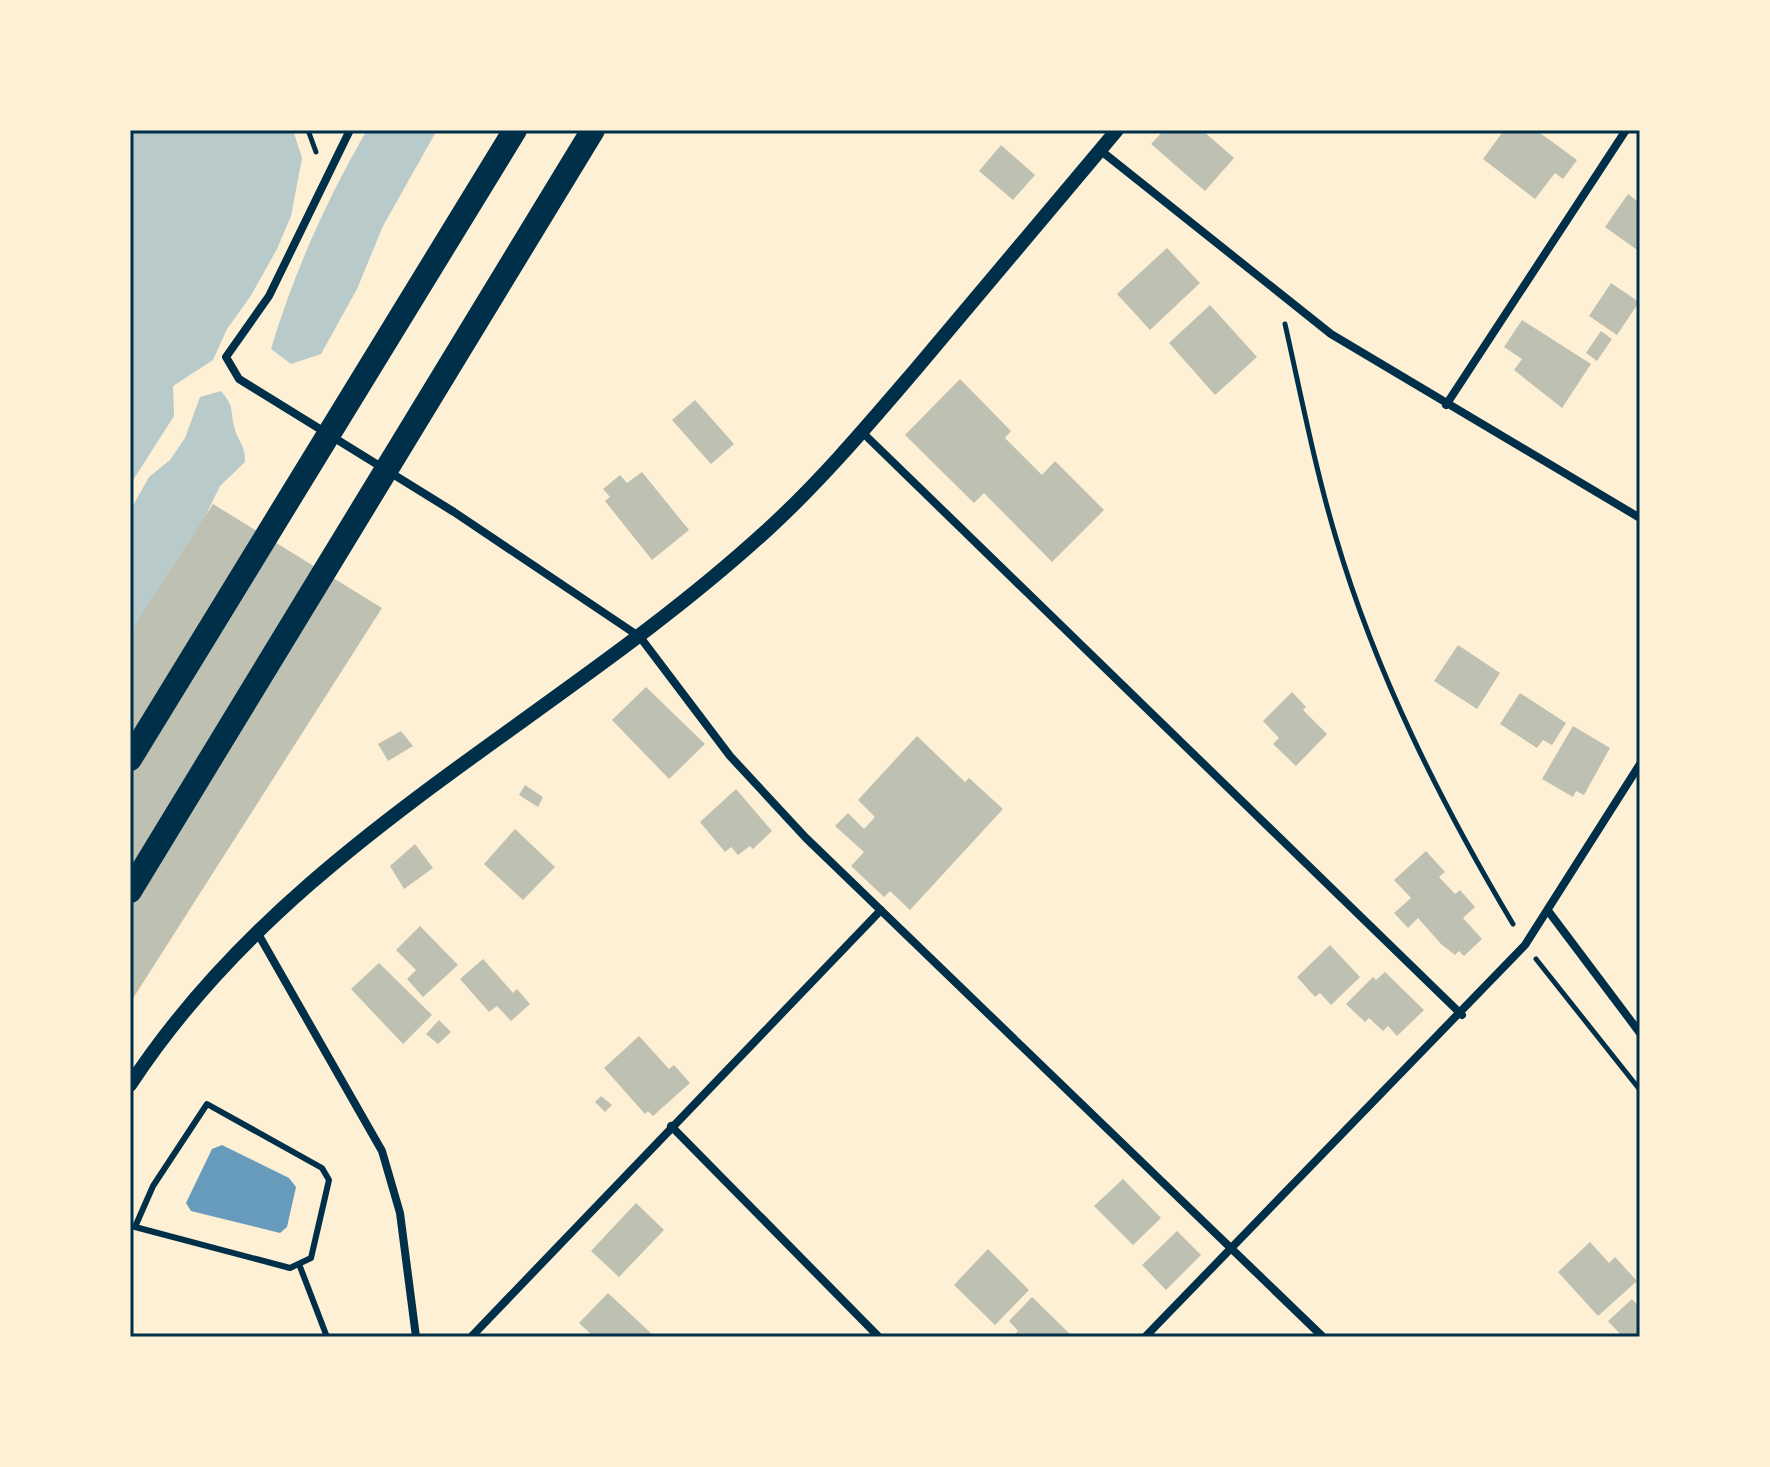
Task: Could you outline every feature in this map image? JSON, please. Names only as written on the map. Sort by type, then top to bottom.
[{"type":"highway","points":[[130,759],[515,130]]},
{"type":"highway","points":[[130,891],[593,130]]},
{"type":"street","points":[[350,130],[269,296],[226,357],[239,379],[454,512],[640,637],[730,756],[806,838],[1323,1337]]},
{"type":"street","points":[[130,1085],[166,1030],[257,932],[348,848],[640,637],[766,532],[862,432],[1117,130]]},
{"type":"street","points":[[1446,405],[1626,130]]},
{"type":"street","points":[[1100,150],[1331,334],[1640,518]]},
{"type":"street","points":[[862,432],[1462,1015]]},
{"type":"street","points":[[1145,1337],[1462,1015],[1525,945],[1549,912],[1640,764]]},
{"type":"street","points":[[471,1337],[881,910]]},
{"type":"street","points":[[1549,912],[1640,1033]]},
{"type":"street","points":[[257,932],[382,1151],[400,1213],[416,1337]]},
{"type":"street","points":[[671,1126],[879,1337]]},
{"type":"lane","points":[[207,1104],[322,1168],[329,1180],[311,1258],[299,1264],[290,1268],[132,1227],[153,1186],[207,1104]]},
{"type":"lane","points":[[299,1264],[327,1337]]},
{"type":"path","points":[[1276,288],[1336,538],[1375,652],[1425,763],[1525,945],[1640,1090]]},
{"type":"shaded area","points":[[130,130],[293,130],[302,158],[291,216],[277,249],[250,297],[227,329],[213,360],[173,386],[174,416],[130,485]]},
{"type":"shaded area","points":[[367,130],[437,130],[383,226],[357,289],[321,354],[291,364],[271,349],[280,320],[313,236]]},
{"type":"shaded area","points":[[221,391],[230,404],[245,462],[220,486],[197,533],[130,639],[130,511],[149,477],[170,460],[185,438],[200,397]]},
{"type":"water","points":[[222,1145],[289,1178],[296,1187],[287,1227],[280,1233],[191,1211],[186,1203],[212,1149]]},
{"type":"building","points":[[1164,130],[1202,130],[1234,158],[1205,191],[1151,144]]},
{"type":"building","points":[[1504,130],[1536,130],[1577,160],[1563,179],[1555,173],[1535,199],[1483,159]]},
{"type":"building","points":[[1001,145],[1035,175],[1013,200],[979,171]]},
{"type":"building","points":[[1628,194],[1640,203],[1640,252],[1605,227]]},
{"type":"building","points":[[1167,248],[1200,283],[1150,330],[1117,294]]},
{"type":"building","points":[[1611,283],[1639,302],[1617,335],[1589,316]]},
{"type":"building","points":[[1210,305],[1257,357],[1215,395],[1169,343]]},
{"type":"building","points":[[1522,320],[1591,364],[1562,408],[1514,370],[1522,359],[1504,347]]},
{"type":"building","points":[[1601,331],[1612,339],[1597,361],[1586,353]]},
{"type":"building","points":[[960,379],[1011,431],[1005,438],[1042,475],[1055,461],[1104,510],[1052,562],[984,493],[974,503],[905,435]]},
{"type":"building","points":[[695,400],[734,444],[711,464],[672,420]]},
{"type":"building","points":[[642,472],[689,530],[652,560],[605,501],[610,497],[603,489],[620,475],[627,483]]},
{"type":"building","points":[[213,504],[382,608],[130,1003],[130,633]]},
{"type":"building","points":[[1458,645],[1500,673],[1477,709],[1434,681]]},
{"type":"building","points":[[646,687],[705,744],[669,779],[612,720]]},
{"type":"building","points":[[1292,692],[1306,707],[1303,710],[1327,734],[1296,766],[1273,744],[1279,738],[1263,721]]},
{"type":"building","points":[[1520,693],[1566,723],[1552,745],[1543,740],[1537,748],[1500,724]]},
{"type":"building","points":[[1573,726],[1610,748],[1584,795],[1576,791],[1573,797],[1542,779]]},
{"type":"building","points":[[401,731],[413,746],[388,761],[378,744]]},
{"type":"building","points":[[917,736],[965,782],[969,778],[1003,809],[910,910],[890,891],[884,897],[851,866],[864,852],[835,826],[848,813],[864,829],[875,817],[858,800]]},
{"type":"building","points":[[525,785],[543,797],[538,807],[519,795]]},
{"type":"building","points":[[736,789],[772,831],[753,849],[750,846],[738,855],[731,847],[725,852],[700,822]]},
{"type":"building","points":[[515,829],[555,867],[523,900],[484,864]]},
{"type":"building","points":[[415,844],[433,868],[404,889],[390,866]]},
{"type":"building","points":[[1426,851],[1445,872],[1439,877],[1455,894],[1460,890],[1475,907],[1463,918],[1482,939],[1464,956],[1459,951],[1455,955],[1441,944],[1418,918],[1408,928],[1394,913],[1411,898],[1394,880]]},
{"type":"building","points":[[420,926],[458,965],[423,997],[407,979],[416,970],[396,950]]},
{"type":"building","points":[[1330,945],[1360,977],[1331,1005],[1320,993],[1315,997],[1297,977]]},
{"type":"building","points":[[483,959],[513,993],[517,989],[530,1004],[511,1021],[497,1006],[489,1012],[460,979]]},
{"type":"building","points":[[379,963],[432,1015],[403,1044],[351,989]]},
{"type":"building","points":[[1385,972],[1424,1010],[1397,1036],[1388,1026],[1383,1031],[1369,1018],[1365,1022],[1346,1004],[1373,977],[1376,980]]},
{"type":"building","points":[[439,1020],[451,1032],[438,1044],[426,1034]]},
{"type":"building","points":[[639,1036],[669,1069],[674,1065],[690,1083],[653,1116],[648,1111],[645,1114],[604,1068]]},
{"type":"building","points":[[601,1096],[612,1105],[605,1112],[595,1102]]},
{"type":"building","points":[[1123,1179],[1161,1218],[1133,1245],[1094,1206]]},
{"type":"building","points":[[636,1203],[664,1230],[619,1277],[591,1251]]},
{"type":"building","points":[[1177,1231],[1201,1255],[1166,1290],[1142,1265]]},
{"type":"building","points":[[1590,1242],[1609,1263],[1615,1257],[1637,1281],[1598,1316],[1558,1272]]},
{"type":"building","points":[[988,1249],[1029,1290],[995,1325],[954,1285]]},
{"type":"building","points":[[608,1293],[655,1337],[594,1337],[579,1323]]},
{"type":"building","points":[[1032,1297],[1073,1337],[1012,1337],[1018,1331],[1009,1321]]},
{"type":"building","points":[[1632,1299],[1640,1308],[1640,1332],[1635,1337],[1623,1337],[1608,1321]]}]
